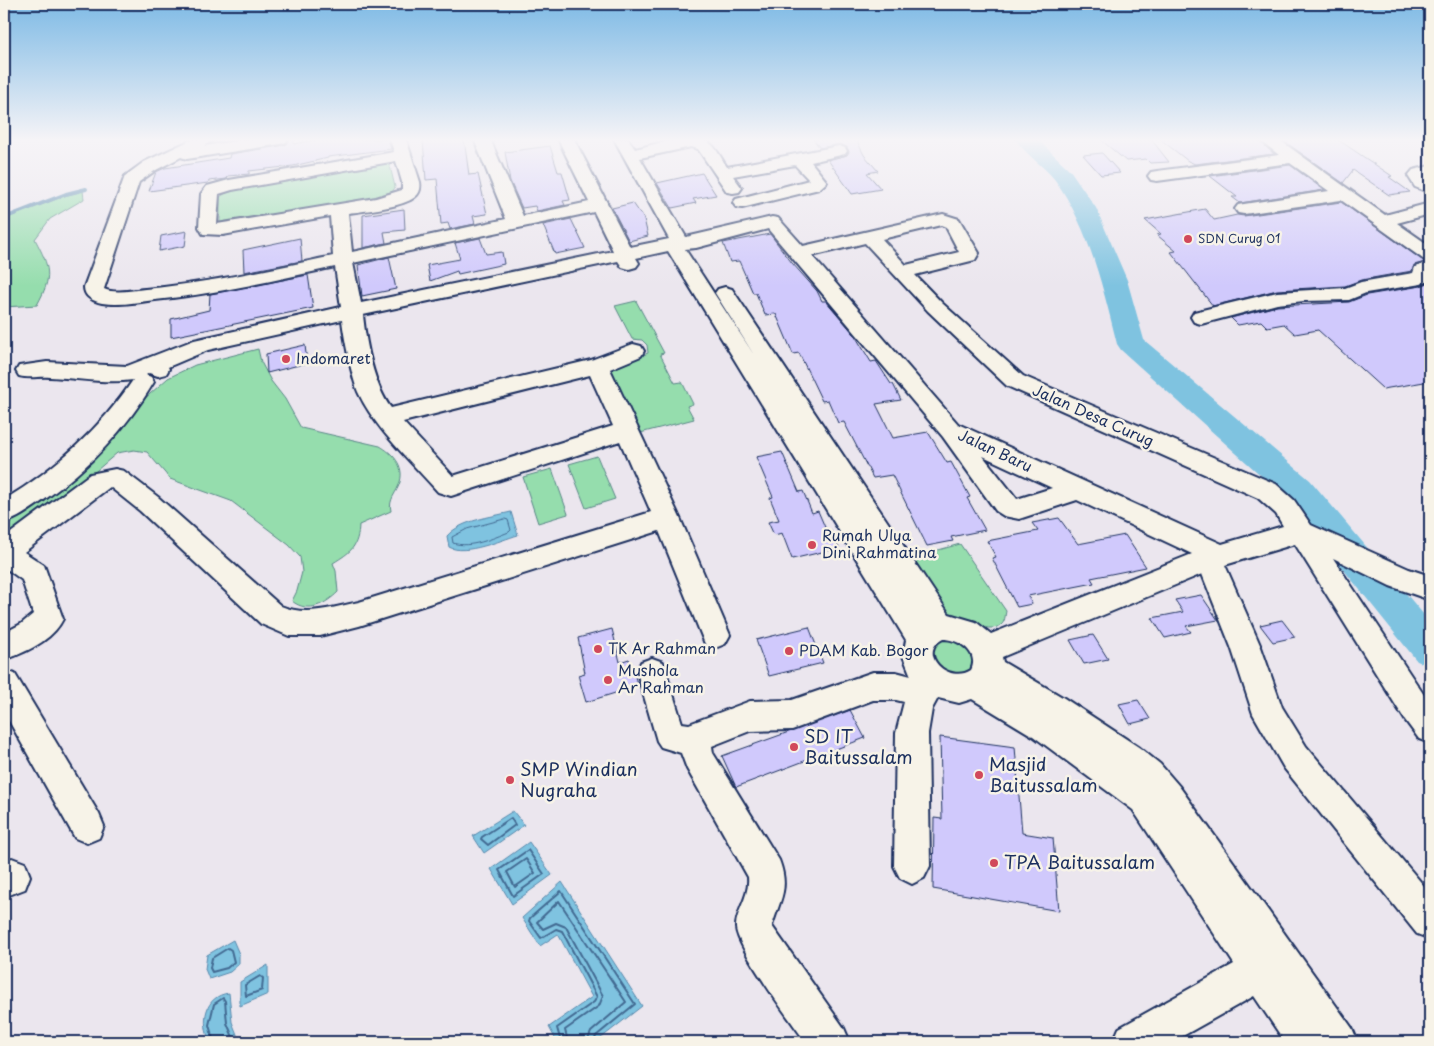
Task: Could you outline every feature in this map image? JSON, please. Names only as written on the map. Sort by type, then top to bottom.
[{"type":"street","points":[[128,188],[94,287],[94,292],[98,295],[113,298],[175,292],[242,281],[600,205]]},
{"type":"street","points":[[220,188],[213,190],[210,194],[208,227],[210,230],[224,230],[394,199],[409,193],[412,188]]},
{"type":"street","points":[[502,188],[517,223]]},
{"type":"street","points":[[591,188],[627,259]]},
{"type":"street","points":[[650,188],[771,384],[931,633]]},
{"type":"street","points":[[737,188],[748,201],[797,188]]},
{"type":"street","points":[[1334,188],[1430,255]]},
{"type":"street","points":[[1244,209],[1343,194]]},
{"type":"street","name":"Jalan Baru","points":[[748,201],[766,223],[800,253],[950,430],[1005,504],[1013,509],[1019,509],[1077,490]]},
{"type":"street","points":[[1383,221],[1430,208]]},
{"type":"street","points":[[340,209],[343,259],[355,342],[369,392],[376,406],[386,418],[447,485],[451,486],[627,430]]},
{"type":"street","points":[[800,253],[943,219],[953,223],[969,253],[968,256],[902,272]]},
{"type":"street","points":[[27,371],[47,369],[143,375],[207,354],[352,317],[627,259],[766,223]]},
{"type":"street","name":"Jalan Desa Curug","points":[[868,237],[935,307],[1016,381],[1266,491],[1285,507],[1307,534],[1416,710],[1430,728]]},
{"type":"street","points":[[1201,317],[1277,298],[1349,294],[1361,288],[1421,278],[1423,276],[1422,271],[1430,268]]},
{"type":"street","points":[[386,418],[596,366],[634,351]]},
{"type":"street","points":[[596,366],[666,518],[715,635]]},
{"type":"street","points":[[9,506],[34,495],[87,451],[114,423],[143,375]]},
{"type":"street","name":"Jalan Baru","points":[[950,430],[1214,557]]},
{"type":"street","points":[[4,647],[31,633],[49,619],[34,573],[4,553],[99,481],[110,478],[116,478],[149,504],[271,615],[289,623],[320,623],[369,611],[666,518]]},
{"type":"street","points":[[830,1042],[755,933],[754,926],[767,888],[766,873],[698,758],[695,741],[700,735],[750,716],[792,715],[873,686],[928,686],[940,684],[958,689],[983,668],[1005,643],[1214,557],[1307,534],[1367,560],[1400,578],[1430,588]]},
{"type":"street","points":[[1214,557],[1269,714],[1295,757],[1430,920]]},
{"type":"street","points":[[912,866],[912,734],[917,708],[928,686],[925,672],[917,655],[931,633],[958,628],[966,631],[980,642],[983,668],[1044,725],[1145,798],[1308,1042]]},
{"type":"street","points":[[983,668],[1096,735],[1148,775],[1167,798],[1338,1042]]},
{"type":"street","points":[[652,672],[668,730],[672,736],[695,741]]},
{"type":"street","points":[[4,684],[87,826]]},
{"type":"street","points":[[1133,1042],[1232,988],[1260,970]]},
{"type":"green space","points":[[395,188],[393,191],[377,197],[228,225],[220,224],[220,197],[232,189]]},
{"type":"green space","points":[[83,191],[84,199],[50,219],[35,239],[44,257],[48,272],[46,287],[37,305],[4,307],[4,219],[67,195]]},
{"type":"green space","points":[[636,301],[664,353],[660,354],[675,383],[682,382],[693,404],[687,406],[694,419],[621,438],[590,366],[648,353],[647,345],[642,340],[632,339],[615,306]]},
{"type":"green space","points":[[258,349],[261,362],[271,381],[285,399],[301,428],[380,446],[393,456],[401,470],[399,486],[390,507],[391,511],[359,525],[355,544],[345,556],[333,563],[336,571],[338,592],[328,600],[322,604],[310,607],[298,605],[292,601],[302,572],[300,557],[289,545],[231,501],[170,479],[147,452],[134,450],[117,453],[7,547],[4,547],[4,535],[16,509],[114,434],[142,401],[168,378],[195,365]]},
{"type":"green space","points":[[597,456],[615,499],[586,508],[569,464]]},
{"type":"green space","points":[[552,469],[568,514],[538,523],[523,477]]},
{"type":"green space","points":[[960,544],[1006,611],[1004,621],[995,628],[980,627],[948,613],[934,599],[906,559]]},
{"type":"green space","points":[[959,634],[982,668],[947,682],[924,646],[928,639]]},
{"type":"water","points":[[511,512],[518,535],[464,550],[449,547],[447,536],[460,526]]},
{"type":"water","points":[[513,811],[524,825],[484,853],[473,836]]},
{"type":"water","points":[[529,842],[552,875],[512,904],[491,869]]},
{"type":"water","points":[[562,882],[642,1006],[596,1042],[557,1042],[549,1027],[592,997],[558,934],[540,946],[522,918]]},
{"type":"water","points":[[233,940],[239,954],[239,964],[230,972],[209,979],[205,969],[207,955]]},
{"type":"water","points":[[268,965],[268,994],[240,1006],[240,982]]},
{"type":"water","points":[[229,993],[232,1022],[240,1042],[210,1042],[205,1018],[207,1011],[214,999]]},
{"type":"building","points":[[150,188],[173,188],[149,191]]},
{"type":"building","points":[[438,188],[481,188],[487,214],[473,216],[475,224],[450,229],[448,223],[441,224]]},
{"type":"building","points":[[513,188],[567,188],[570,200],[563,201],[565,205],[537,211],[535,206],[522,208]]},
{"type":"building","points":[[660,188],[711,188],[716,195],[693,199],[696,203],[672,208]]},
{"type":"building","points":[[848,188],[881,189],[852,194]]},
{"type":"building","points":[[1225,188],[1321,188],[1324,190],[1240,203],[1232,197],[1237,197]]},
{"type":"building","points":[[1379,188],[1404,188],[1410,192],[1389,195]]},
{"type":"building","points":[[1341,202],[1425,262],[1414,265],[1412,271],[1361,280],[1345,286],[1277,290],[1213,306],[1171,252],[1176,251],[1157,235],[1161,234],[1145,220],[1205,209],[1214,220],[1237,215],[1244,216]]},
{"type":"building","points":[[633,203],[644,219],[648,236],[629,241],[612,208]]},
{"type":"building","points":[[404,209],[405,230],[384,232],[386,243],[363,248],[363,215]]},
{"type":"building","points":[[571,219],[585,248],[555,254],[543,225]]},
{"type":"building","points":[[187,231],[185,246],[159,251],[161,236]]},
{"type":"building","points":[[770,234],[817,291],[822,301],[826,301],[854,334],[871,362],[876,361],[891,384],[893,384],[901,400],[876,404],[893,438],[928,432],[947,463],[951,462],[970,497],[967,498],[985,530],[951,537],[953,541],[927,546],[892,475],[873,478],[844,422],[838,423],[828,400],[822,401],[799,353],[793,354],[776,314],[765,315],[739,261],[730,262],[723,243]]},
{"type":"building","points":[[300,238],[302,261],[244,272],[243,250]]},
{"type":"building","points":[[480,238],[486,254],[502,252],[504,264],[458,274],[457,271],[430,281],[427,265],[460,259],[455,243]]},
{"type":"building","points":[[389,257],[396,289],[362,296],[358,265]]},
{"type":"building","points":[[308,275],[313,308],[171,337],[171,319],[209,310],[210,294]]},
{"type":"building","points":[[1430,282],[1430,381],[1383,389],[1318,330],[1295,334],[1284,324],[1267,327],[1261,321],[1238,325],[1231,318],[1277,306],[1349,302],[1367,295],[1421,286]]},
{"type":"building","name":"Indomaret","points":[[305,345],[307,363],[267,373],[266,354]]},
{"type":"building","points":[[782,452],[799,492],[803,491],[812,513],[818,511],[827,532],[831,531],[839,548],[792,559],[782,533],[774,535],[768,522],[779,520],[770,498],[773,497],[756,457]]},
{"type":"building","points":[[1059,518],[1078,544],[1125,535],[1146,567],[1091,578],[1094,583],[1028,596],[1032,604],[1017,607],[992,558],[996,557],[987,541],[1038,531],[1032,523]]},
{"type":"building","points":[[1201,595],[1218,620],[1186,626],[1191,632],[1165,638],[1152,618],[1183,612],[1175,600]]},
{"type":"building","points":[[1282,620],[1295,637],[1273,642],[1260,625]]},
{"type":"building","name":"PDAM Kab. Bogor","points":[[809,627],[823,663],[769,676],[756,640]]},
{"type":"building","points":[[612,629],[620,662],[629,659],[638,686],[586,702],[578,675],[585,673],[578,638]]},
{"type":"building","points":[[1093,635],[1108,659],[1084,664],[1070,640]]},
{"type":"building","points":[[1138,700],[1150,719],[1130,724],[1119,704]]},
{"type":"building","name":"SD IT Baitussalam","points":[[850,710],[865,738],[736,787],[722,756]]},
{"type":"building","points":[[940,737],[1015,747],[1022,833],[1053,838],[1059,911],[933,889],[934,818],[942,819]]},
{"type":"waterway","points":[[1071,188],[1084,208],[1114,280],[1131,344],[1298,489],[1430,649]]},
{"type":"waterway","points":[[4,218],[66,194],[86,189]]},
{"type":"place","name":"SDN Curug 01","points":[[1188,239]]},
{"type":"place","name":"Indomaret","points":[[286,359]]},
{"type":"place","name":"Rumah Ulya Dini Rahmatina","points":[[812,545]]},
{"type":"place","name":"TK Ar Rahman","points":[[598,649]]},
{"type":"place","name":"PDAM Kab. Bogor","points":[[789,651]]},
{"type":"place","name":"Mushola Ar Rahman","points":[[608,680]]},
{"type":"place","name":"SD IT Baitussalam","points":[[794,747]]},
{"type":"place","name":"Masjid Baitussalam","points":[[979,775]]},
{"type":"place","name":"SMP Windian Nugraha","points":[[510,780]]},
{"type":"place","name":"TPA Baitussalam","points":[[994,863]]}]
